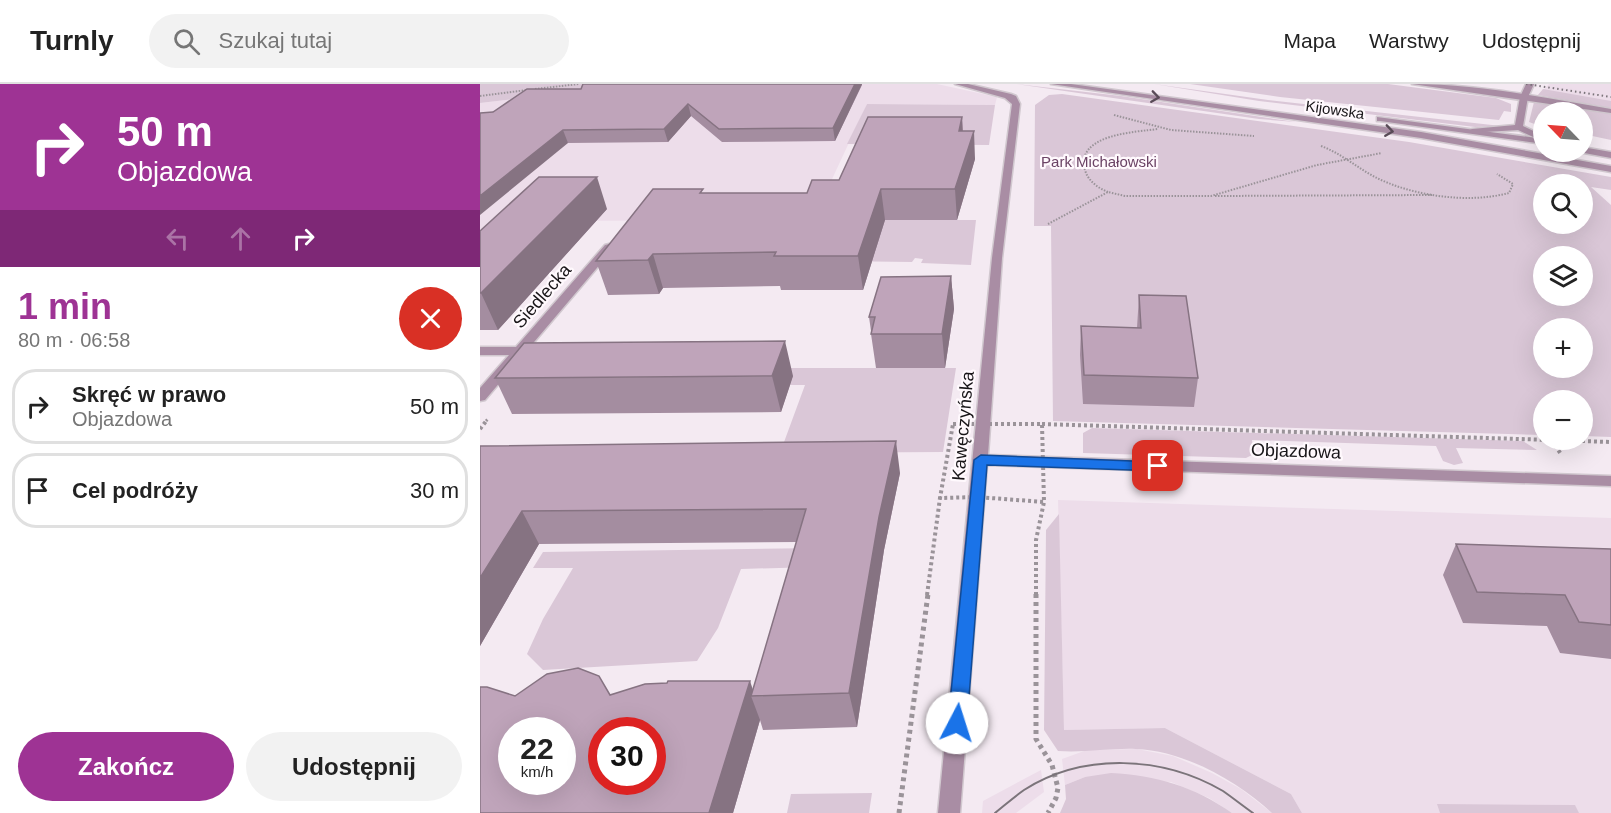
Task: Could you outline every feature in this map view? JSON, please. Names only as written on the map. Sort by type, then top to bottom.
[{"type":"street","name":"Kawęczyńska","points":[[950,813],[997,258],[1016,104],[1013,98],[1008,96],[959,84]]},
{"type":"street","name":"Kijowska","points":[[1055,84],[1432,137],[1611,169]]},
{"type":"street","points":[[1416,84],[1524,97],[1611,111]]},
{"type":"street","points":[[1519,127],[1524,97],[1530,84]]},
{"type":"street","name":"Kijowska","points":[[1177,92],[1533,139]]},
{"type":"street","points":[[1472,131],[1519,127],[1533,135]]},
{"type":"street","points":[[1593,152],[1611,155]]},
{"type":"street","name":"Siedlecka","points":[[480,397],[618,236]]},
{"type":"street","points":[[480,351],[519,351]]},
{"type":"street","name":"Objazdowa","points":[[981,460],[1611,481]]},
{"type":"path","points":[[480,96],[579,84]]},
{"type":"path","points":[[1164,129],[1124,133],[1102,139],[1084,153],[1085,172],[1091,182],[1108,192],[1125,196],[1419,196],[1437,194]]},
{"type":"path","points":[[1318,145],[1381,180],[1400,187],[1437,194],[1481,197],[1505,195],[1513,189],[1514,184],[1508,179],[1491,173]]},
{"type":"path","points":[[1381,155],[1384,148]]},
{"type":"path","points":[[1211,196],[1345,158],[1391,156]]},
{"type":"path","points":[[1048,224],[1108,192]]},
{"type":"path","points":[[1593,441],[1611,442]]},
{"type":"path","points":[[899,813],[940,498]]},
{"type":"path","points":[[1044,502],[1036,540],[1036,739],[1050,758],[1055,774],[1057,795],[1048,813]]},
{"type":"shaded area","points":[[641,84],[937,84],[997,97],[995,105],[867,104],[813,220],[491,221],[480,230],[480,103]]},
{"type":"shaded area","points":[[1549,84],[1611,84],[1611,108],[1593,105],[1593,102],[1577,102],[1538,95]]},
{"type":"shaded area","points":[[1058,500],[1611,518],[1611,813],[1302,813],[1291,794],[1165,728],[1064,730]]},
{"type":"shaded area","points":[[1137,749],[1173,756],[1212,773],[1241,789],[1272,813],[1232,813],[1209,798],[1171,782],[1085,777],[1065,785],[1062,759],[1087,750]]},
{"type":"shaded area","points":[[1041,770],[1044,792],[1016,813],[982,813],[983,801]]},
{"type":"green space","points":[[480,84],[641,84],[480,103]]},
{"type":"green space","points":[[1016,84],[1121,96],[1296,122],[1259,119]]},
{"type":"green space","points":[[1154,84],[1268,100],[1501,126],[1475,127],[1259,101]]},
{"type":"green space","points":[[1190,84],[1388,84],[1496,98],[1511,104],[1511,112],[1504,111],[1499,120],[1280,97]]},
{"type":"green space","points":[[1543,89],[1611,101],[1611,108],[1593,105],[1593,102],[1577,102],[1538,95]]},
{"type":"green space","name":"Park Michałowski","points":[[1062,94],[1409,142],[1611,177],[1611,190],[1593,187],[1593,174],[1533,174],[1533,234],[1593,234],[1593,189],[1611,205],[1611,437],[1593,436],[1593,390],[1533,390],[1533,435],[1053,421],[1051,226],[1034,226],[1035,105],[1049,95]]},
{"type":"green space","points":[[867,104],[995,105],[989,145],[847,144]]},
{"type":"green space","points":[[1533,106],[1533,123],[1529,122]]},
{"type":"green space","points":[[1593,110],[1611,113],[1611,140],[1593,136]]},
{"type":"green space","points":[[829,220],[976,220],[971,265],[921,263],[923,259],[915,258],[912,262],[833,261]]},
{"type":"green space","points":[[790,368],[956,368],[943,452],[780,453],[805,385],[790,385],[793,376],[786,376]]},
{"type":"green space","points":[[1092,428],[1523,441],[1533,447],[1533,450],[1456,448],[1463,463],[1454,465],[1443,461],[1436,446],[1252,440],[1254,454],[1246,458],[1083,453],[1083,433]]},
{"type":"green space","points":[[1059,514],[1064,730],[1165,728],[1291,794],[1302,813],[1272,813],[1227,779],[1173,755],[1136,749],[1058,751],[1044,730],[1046,530]]},
{"type":"green space","points":[[820,548],[814,567],[741,569],[718,628],[697,661],[543,670],[527,654],[543,619],[573,568],[533,568],[543,552]]},
{"type":"green space","points":[[1111,773],[1144,776],[1175,784],[1204,796],[1232,813],[1060,813],[1066,799],[1065,785],[1085,777]]},
{"type":"green space","points":[[872,793],[869,813],[787,813],[791,794]]},
{"type":"green space","points":[[1437,804],[1575,805],[1579,813],[1440,813]]},
{"type":"building","points":[[583,84],[855,84],[833,128],[719,129],[688,104],[664,129],[563,130],[480,196],[480,113],[493,112],[527,89],[581,89]]},
{"type":"building","points":[[868,117],[962,117],[959,131],[974,131],[955,189],[881,189],[858,256],[774,256],[776,252],[653,254],[648,260],[596,261],[653,189],[703,189],[700,193],[807,193],[812,180],[839,180]]},
{"type":"building","points":[[539,177],[597,177],[480,293],[480,231]]},
{"type":"building","points":[[951,276],[942,334],[871,334],[875,317],[869,317],[881,277]]},
{"type":"building","points":[[1139,295],[1186,296],[1198,378],[1084,375],[1081,326],[1141,328]]},
{"type":"building","points":[[785,341],[772,376],[495,378],[524,343]]},
{"type":"building","points":[[896,441],[879,517],[849,693],[751,696],[806,509],[522,511],[480,578],[480,446]]},
{"type":"building","points":[[1456,544],[1611,549],[1611,625],[1579,622],[1565,595],[1477,592]]},
{"type":"building","points":[[578,668],[599,676],[610,695],[645,684],[667,683],[668,681],[750,681],[709,813],[480,813],[480,687],[515,696],[547,674]]},
{"type":"tram line","points":[[995,813],[1024,790],[1047,778],[1072,769],[1098,764],[1124,763],[1149,765],[1200,779],[1223,791],[1253,813]]},
{"type":"railway","points":[[1526,84],[1611,97]]},
{"type":"route","points":[[957,723],[981,460],[1158,466]]}]
